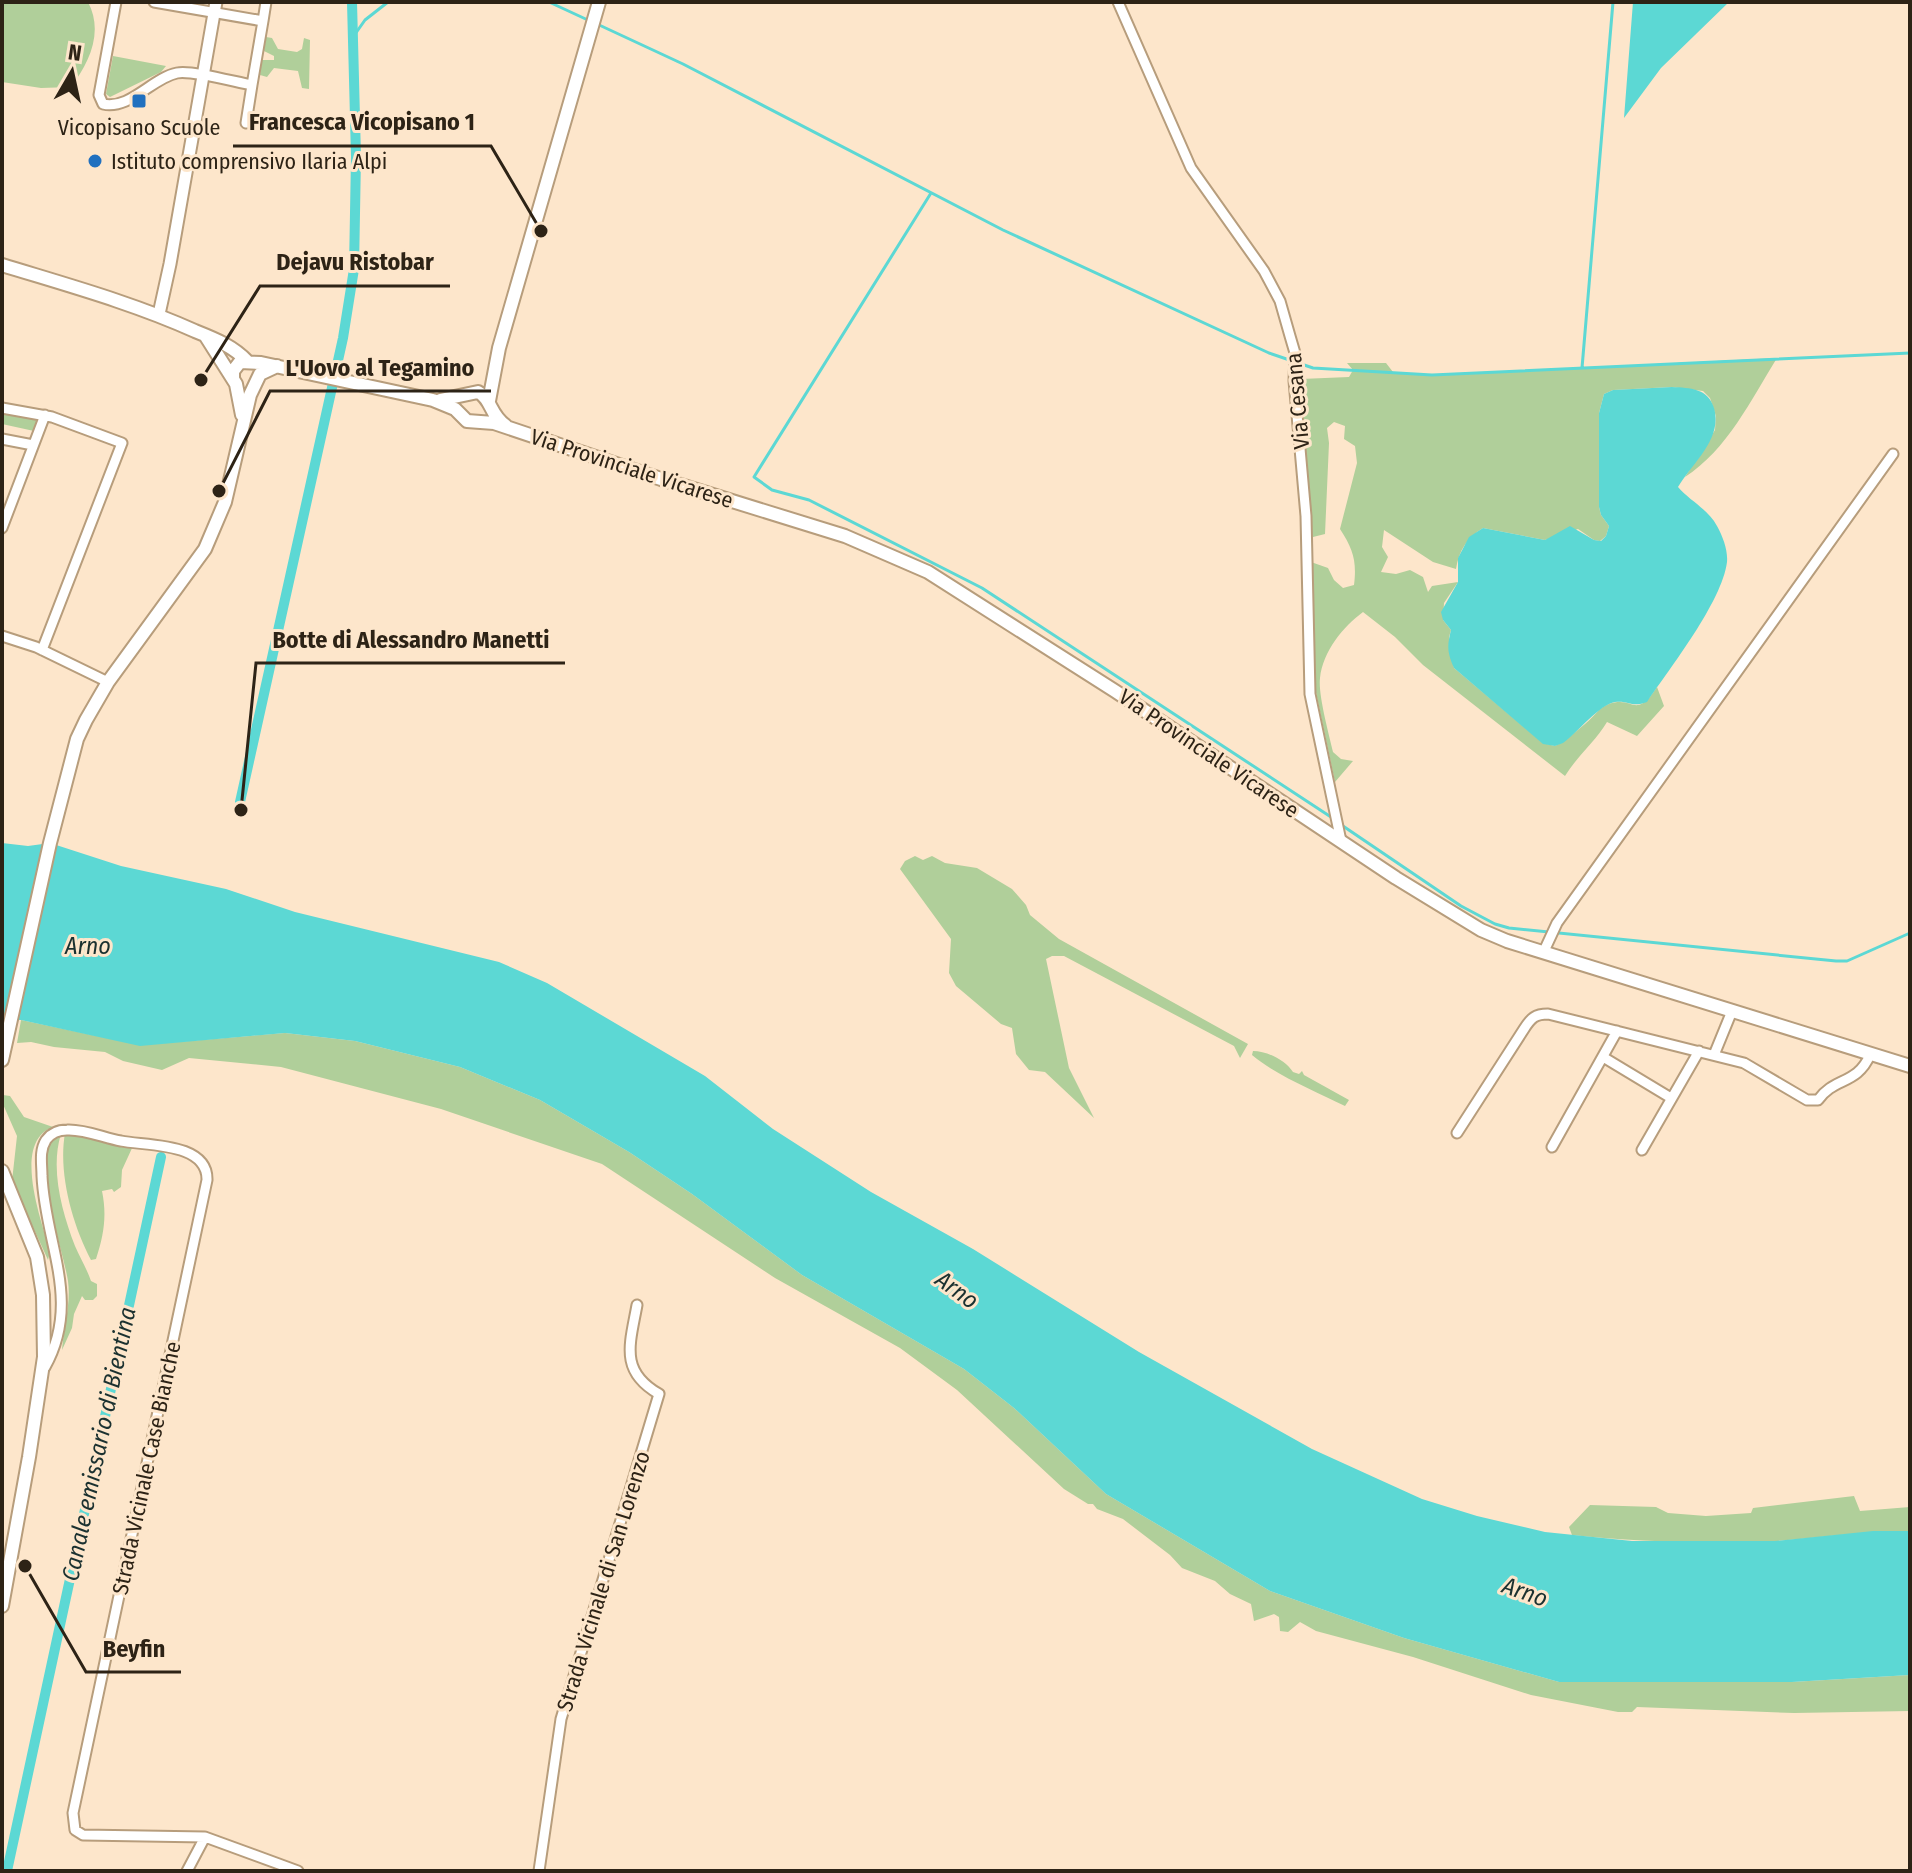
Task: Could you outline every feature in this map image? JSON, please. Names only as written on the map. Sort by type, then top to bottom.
[{"type":"main road","points":[[478,422],[485,418],[489,405],[499,348],[597,9]]},
{"type":"main road","points":[[2,265],[159,314],[231,348],[257,369],[258,379],[242,422],[229,490],[210,539],[176,592],[108,682],[77,739],[50,843],[2,1060]]},
{"type":"main road","points":[[205,335],[235,382],[249,387],[281,367]]},
{"type":"main road","points":[[461,413],[460,403],[486,375],[499,348]]},
{"type":"main road","points":[[242,422],[234,368],[240,362],[250,362]]},
{"type":"main road","name":"Via Provinciale Vicarese","points":[[250,362],[433,400],[461,413],[467,421],[512,429],[661,479],[811,524],[899,558],[928,572],[1021,630],[1396,878],[1481,930],[1507,941],[1910,1066]]},
{"type":"main road","name":"Via Provinciale Vicarese","points":[[433,400],[483,394],[499,421],[512,429]]},
{"type":"main road","points":[[2,1171],[32,1241],[43,1295],[43,1369],[2,1606]]},
{"type":"street","points":[[116,2],[99,95],[103,104],[111,106],[124,101],[175,73],[252,85]]},
{"type":"street","points":[[154,2],[215,7],[263,21]]},
{"type":"street","points":[[246,123],[266,2]]},
{"type":"street","name":"Via Cesana","points":[[1118,2],[1191,168],[1255,257],[1275,291],[1290,336],[1306,516],[1310,694],[1341,841]]},
{"type":"street","points":[[159,314],[215,7]]},
{"type":"street","points":[[2,408],[45,415],[122,443],[42,650]]},
{"type":"street","points":[[2,528],[45,415]]},
{"type":"street","points":[[2,439],[33,445]]},
{"type":"street","points":[[1544,951],[1552,932],[1893,454]]},
{"type":"street","points":[[2,636],[42,650],[108,682]]},
{"type":"street","points":[[1714,1055],[1732,1011]]},
{"type":"street","points":[[1457,1133],[1532,1017],[1548,1014],[1744,1063],[1807,1100],[1818,1100],[1824,1092],[1857,1075],[1870,1055]]},
{"type":"street","points":[[1552,1147],[1617,1031]]},
{"type":"street","points":[[1642,1150],[1699,1051]]},
{"type":"street","points":[[1603,1057],[1671,1098]]},
{"type":"street","name":"Strada Vicinale Case Bianche","points":[[43,1369],[58,1339],[62,1298],[58,1264],[44,1204],[41,1154],[48,1137],[57,1131],[70,1130],[186,1152],[204,1166],[207,1180],[72,1819],[75,1830],[83,1835],[205,1837]]},
{"type":"street","name":"Strada Vicinale di San Lorenzo","points":[[539,1871],[561,1719],[659,1394],[641,1382],[631,1364],[630,1347],[637,1305]]},
{"type":"street","points":[[187,1871],[205,1837],[298,1871]]},
{"type":"green space","points":[[2,2],[88,2],[95,25],[92,47],[84,68],[71,87],[41,88],[2,82]]},
{"type":"green space","points":[[266,37],[272,38],[278,49],[297,52],[302,49],[304,38],[310,40],[309,89],[302,88],[298,71],[274,68],[267,77],[260,75],[262,60],[274,60],[274,56],[264,51]]},
{"type":"green space","points":[[113,56],[166,66],[161,72],[110,97],[106,94]]},
{"type":"green space","points":[[1777,358],[1726,439],[1685,477],[1715,430],[1716,416],[1710,398],[1703,391],[1672,387],[1613,390],[1604,394],[1599,413],[1599,507],[1609,526],[1606,536],[1600,541],[1578,529],[1545,540],[1483,528],[1465,545],[1456,569],[1433,562],[1384,530],[1382,547],[1388,557],[1381,572],[1396,574],[1410,570],[1423,577],[1428,592],[1432,586],[1458,582],[1444,603],[1443,620],[1451,630],[1449,637],[1454,668],[1543,743],[1559,744],[1609,704],[1644,703],[1657,687],[1664,706],[1637,736],[1607,722],[1565,776],[1423,665],[1395,637],[1363,612],[1335,640],[1325,658],[1320,678],[1322,704],[1333,752],[1341,759],[1353,761],[1335,782],[1314,683],[1311,562],[1328,568],[1343,588],[1354,585],[1353,556],[1340,529],[1357,463],[1355,446],[1344,439],[1345,426],[1334,422],[1327,428],[1325,534],[1309,538],[1301,379],[1349,377],[1353,370],[1347,363],[1386,363],[1393,372],[1432,375]]},
{"type":"green space","points":[[2,412],[38,417],[34,431],[2,424]]},
{"type":"green space","points":[[915,856],[923,860],[932,856],[945,863],[977,868],[1012,889],[1026,905],[1030,915],[1059,939],[1248,1044],[1240,1058],[1234,1046],[1064,956],[1052,956],[1046,959],[1069,1068],[1094,1118],[1045,1072],[1029,1070],[1016,1054],[1012,1028],[1001,1024],[956,986],[949,973],[951,939],[900,869],[905,861]]},
{"type":"green space","points":[[21,1020],[140,1045],[285,1033],[355,1041],[460,1067],[540,1100],[629,1152],[692,1194],[802,1275],[964,1369],[1014,1408],[1106,1494],[1270,1591],[1404,1638],[1559,1682],[1792,1682],[1910,1675],[1910,1711],[1794,1713],[1637,1707],[1632,1712],[1618,1712],[1531,1695],[1413,1657],[1316,1631],[1300,1622],[1288,1632],[1280,1631],[1279,1617],[1274,1614],[1254,1621],[1251,1604],[1230,1594],[1215,1581],[1182,1568],[1123,1519],[1097,1509],[1064,1489],[957,1390],[900,1348],[775,1278],[602,1164],[441,1109],[281,1067],[189,1058],[162,1070],[123,1061],[105,1052],[31,1042],[17,1043]]},
{"type":"green space","points":[[1253,1051],[1275,1057],[1293,1072],[1299,1074],[1302,1071],[1349,1100],[1345,1106],[1297,1083],[1262,1063],[1252,1055]]},
{"type":"green space","points":[[3,1095],[10,1096],[24,1117],[53,1127],[40,1135],[31,1165],[36,1203],[50,1252],[48,1260],[12,1181],[17,1136],[2,1102]]},
{"type":"green space","points":[[65,1133],[133,1146],[122,1170],[121,1187],[114,1192],[112,1189],[102,1191],[104,1225],[96,1259],[91,1260],[84,1246],[68,1198],[63,1165]]},
{"type":"green space","points":[[61,1134],[57,1176],[62,1205],[77,1250],[91,1281],[97,1284],[97,1296],[93,1300],[85,1300],[82,1296],[62,1350],[69,1289],[45,1166],[45,1150],[50,1140]]},
{"type":"green space","points":[[1854,1496],[1860,1511],[1910,1507],[1910,1531],[1775,1541],[1699,1542],[1572,1535],[1569,1527],[1590,1505],[1656,1507],[1668,1513],[1706,1516],[1751,1513],[1753,1508]]},
{"type":"water","points":[[1633,2],[1729,2],[1661,68],[1624,118]]},
{"type":"water","points":[[1672,387],[1703,393],[1714,408],[1716,419],[1710,440],[1678,487],[1709,515],[1719,530],[1727,557],[1723,578],[1706,615],[1647,702],[1609,704],[1563,743],[1555,746],[1543,744],[1454,668],[1448,649],[1451,630],[1441,612],[1458,582],[1458,558],[1469,537],[1483,528],[1545,540],[1570,526],[1601,541],[1609,526],[1599,507],[1599,413],[1604,394],[1613,390]]},
{"type":"water","name":"Arno","points":[[2,843],[28,846],[50,843],[121,866],[226,889],[295,912],[499,962],[547,983],[705,1076],[773,1129],[871,1192],[973,1249],[1139,1352],[1312,1449],[1422,1499],[1545,1532],[1632,1541],[1775,1541],[1873,1531],[1910,1531],[1910,1675],[1792,1682],[1559,1682],[1404,1638],[1270,1591],[1106,1494],[1014,1408],[964,1369],[802,1275],[692,1194],[629,1152],[540,1100],[460,1067],[355,1041],[285,1033],[140,1046],[21,1020],[2,1019]]},
{"type":"waterway","name":"Canale emissario di Bientina","points":[[240,802],[343,338],[354,269],[356,157],[352,2]]},
{"type":"waterway","points":[[353,37],[365,20],[388,2]]},
{"type":"waterway","points":[[549,2],[590,21]]},
{"type":"waterway","points":[[1582,368],[1613,2]]},
{"type":"waterway","points":[[597,24],[683,64],[1003,230],[1269,353],[1313,368],[1432,375],[1910,353]]},
{"type":"waterway","points":[[931,193],[754,477],[772,490],[809,500],[982,588],[1334,819]]},
{"type":"waterway","points":[[1340,824],[1461,906],[1509,928],[1836,961],[1847,961],[1910,933]]},
{"type":"waterway","name":"Canale emissario di Bientina","points":[[7,1871],[161,1157]]},
{"type":"place","name":"Vicopisano Scuole","points":[[139,101]]},
{"type":"place","name":"Istituto comprensivo Ilaria Alpi","points":[[95,161]]},
{"type":"place","name":"Francesca Vicopisano 1","points":[[541,231]]},
{"type":"place","name":"Dejavu Ristobar","points":[[201,380]]},
{"type":"place","name":"L'Uovo al Tegamino","points":[[219,491]]},
{"type":"place","name":"Botte di Alessandro Manetti","points":[[241,810]]},
{"type":"place","name":"Beyfin","points":[[25,1566]]}]
